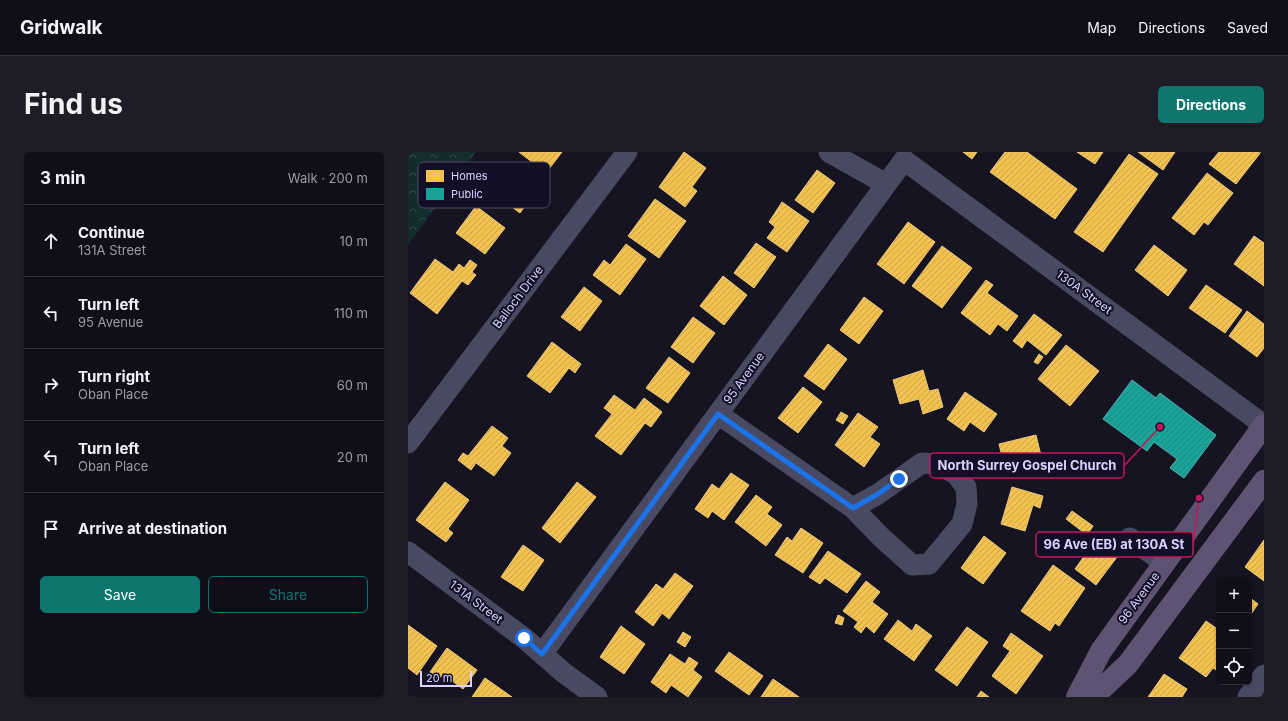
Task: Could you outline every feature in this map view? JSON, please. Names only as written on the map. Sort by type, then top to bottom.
[{"type":"main road","name":"96 Avenue","points":[[1077,697],[1101,651],[1264,425]]},
{"type":"main road","points":[[1093,697],[1128,664],[1264,481]]},
{"type":"street","name":"Balloch Drive","points":[[408,442],[627,152]]},
{"type":"street","points":[[829,152],[886,184]]},
{"type":"street","name":"95 Avenue","points":[[542,654],[904,160]]},
{"type":"street","name":"130A Street","points":[[904,160],[1264,425]]},
{"type":"street","points":[[718,414],[853,508],[881,537],[912,565],[929,564],[962,524],[966,504],[966,487],[956,474],[937,464],[922,463],[878,494],[853,508]]},
{"type":"street","points":[[1130,538],[1164,563]]},
{"type":"street","name":"131A Street","points":[[408,552],[524,638],[564,674],[597,697]]},
{"type":"street","points":[[1248,697],[1264,675]]},
{"type":"green space","points":[[408,152],[476,152],[469,162],[418,162],[418,208],[435,208],[408,245]]},
{"type":"building: Homes","points":[[519,152],[562,152],[550,168],[550,162],[532,162]]},
{"type":"building: Homes","points":[[684,152],[706,168],[692,187],[697,191],[685,207],[659,187]]},
{"type":"building: Homes","points":[[963,152],[977,152],[972,159]]},
{"type":"building: Homes","points":[[1005,152],[1027,152],[1077,189],[1055,219],[990,172]]},
{"type":"building: Homes","points":[[1077,152],[1103,152],[1095,164]]},
{"type":"building: Homes","points":[[1138,152],[1175,152],[1163,170]]},
{"type":"building: Homes","points":[[1219,152],[1261,152],[1236,184],[1209,164]]},
{"type":"building: Homes","points":[[1129,154],[1158,174],[1103,252],[1074,232]]},
{"type":"building: Homes","points":[[817,170],[835,183],[813,213],[795,200]]},
{"type":"building: Homes","points":[[1207,173],[1233,193],[1208,225],[1204,222],[1194,235],[1172,218]]},
{"type":"building: Homes","points":[[655,199],[686,221],[659,258],[628,236]]},
{"type":"building: Homes","points":[[782,202],[809,221],[787,252],[767,238],[775,227],[769,222]]},
{"type":"building: Homes","points":[[475,208],[479,208],[505,228],[485,254],[456,233]]},
{"type":"building: Homes","points":[[513,208],[524,208],[520,213]]},
{"type":"building: Homes","points":[[908,222],[935,242],[904,284],[877,264]]},
{"type":"building: Homes","points":[[1254,236],[1264,243],[1264,286],[1234,264]]},
{"type":"building: Homes","points":[[756,243],[776,257],[754,288],[734,273]]},
{"type":"building: Homes","points":[[626,244],[646,259],[620,295],[593,275],[604,260],[610,265]]},
{"type":"building: Homes","points":[[1154,245],[1187,270],[1168,296],[1135,270]]},
{"type":"building: Homes","points":[[942,246],[972,268],[942,308],[912,286]]},
{"type":"building: Homes","points":[[435,259],[453,272],[459,264],[464,268],[470,260],[477,265],[472,272],[476,275],[468,285],[462,281],[437,314],[410,293]]},
{"type":"building: Homes","points":[[723,276],[747,295],[724,325],[700,306]]},
{"type":"building: Homes","points":[[986,280],[993,285],[987,293],[1018,316],[1007,331],[998,324],[990,335],[961,313]]},
{"type":"building: Homes","points":[[1206,285],[1242,310],[1225,333],[1189,308]]},
{"type":"building: Homes","points":[[584,287],[602,301],[580,331],[561,317]]},
{"type":"building: Homes","points":[[864,297],[883,311],[859,344],[840,330]]},
{"type":"building: Homes","points":[[1247,311],[1264,324],[1264,348],[1257,357],[1229,336]]},
{"type":"building: Homes","points":[[1034,314],[1062,335],[1046,355],[1027,340],[1022,348],[1013,341]]},
{"type":"building: Homes","points":[[693,317],[715,333],[693,363],[671,347]]},
{"type":"building: Homes","points":[[552,342],[581,364],[575,373],[569,368],[550,393],[527,376]]},
{"type":"building: Homes","points":[[828,344],[847,359],[824,390],[804,376]]},
{"type":"building: Homes","points":[[1066,345],[1099,371],[1070,406],[1038,379]]},
{"type":"building: Homes","points":[[1039,354],[1043,357],[1038,364],[1034,362]]},
{"type":"building: Homes","points":[[669,357],[690,373],[668,403],[646,388]]},
{"type":"building: Homes","points":[[923,370],[929,391],[938,389],[943,407],[923,414],[919,399],[900,404],[893,380]]},
{"type":"building: Homes","points":[[803,387],[822,402],[798,433],[778,418]]},
{"type":"building: Homes","points":[[965,392],[997,414],[984,432],[970,422],[964,431],[947,419]]},
{"type":"building: Homes","points":[[614,395],[635,410],[644,398],[662,412],[651,427],[645,423],[621,455],[595,436],[612,414],[604,408]]},
{"type":"building: Homes","points":[[841,412],[848,416],[843,424],[836,420]]},
{"type":"building: Homes","points":[[858,413],[878,427],[870,437],[880,444],[864,467],[835,445]]},
{"type":"building: Homes","points":[[492,426],[508,438],[502,446],[511,453],[494,476],[476,463],[471,470],[458,460],[463,453],[468,456]]},
{"type":"building: Homes","points":[[1036,435],[1044,468],[1007,477],[999,444]]},
{"type":"building: Homes","points":[[731,473],[749,485],[724,520],[712,511],[708,518],[695,509],[712,484],[719,489]]},
{"type":"building: Homes","points":[[445,482],[469,500],[448,529],[453,533],[446,542],[416,520]]},
{"type":"building: Homes","points":[[577,482],[596,497],[560,543],[542,528]]},
{"type":"building: Homes","points":[[1012,487],[1043,496],[1040,508],[1033,505],[1025,531],[1001,524]]},
{"type":"building: Homes","points":[[756,495],[772,507],[767,514],[782,525],[766,546],[735,522]]},
{"type":"building: Homes","points":[[1072,511],[1093,526],[1087,535],[1066,519]]},
{"type":"building: Homes","points":[[801,528],[823,543],[803,573],[775,555],[787,537],[792,541]]},
{"type":"building: Homes","points":[[984,536],[1006,553],[983,584],[961,568]]},
{"type":"building: Homes","points":[[1264,540],[1264,581],[1245,567]]},
{"type":"building: Homes","points":[[1095,541],[1117,557],[1096,585],[1075,569]]},
{"type":"building: Homes","points":[[523,545],[544,560],[523,591],[501,577]]},
{"type":"building: Homes","points":[[828,551],[861,574],[847,593],[825,578],[820,584],[809,577]]},
{"type":"building: Homes","points":[[1053,565],[1085,588],[1059,626],[1055,623],[1050,631],[1021,611]]},
{"type":"building: Homes","points":[[675,573],[693,586],[669,619],[662,613],[653,626],[635,612],[656,584],[663,589]]},
{"type":"building: Homes","points":[[866,581],[880,592],[872,602],[888,614],[874,633],[866,626],[861,633],[854,627],[858,622],[843,611]]},
{"type":"building: Homes","points":[[1252,599],[1258,604],[1252,613]]},
{"type":"building: Homes","points":[[838,615],[844,618],[842,625],[835,623]]},
{"type":"building: Homes","points":[[898,620],[912,631],[916,624],[932,636],[914,661],[884,639]]},
{"type":"building: Homes","points":[[1206,621],[1216,628],[1216,670],[1213,668],[1206,677],[1179,658]]},
{"type":"building: Homes","points":[[408,625],[437,646],[417,675],[408,668]]},
{"type":"building: Homes","points":[[621,626],[645,644],[624,674],[600,657]]},
{"type":"building: Homes","points":[[967,627],[988,642],[957,686],[935,670]]},
{"type":"building: Homes","points":[[683,632],[691,637],[685,647],[677,642]]},
{"type":"building: Homes","points":[[1011,633],[1043,656],[1016,694],[992,676],[1010,651],[1003,646]]},
{"type":"building: Homes","points":[[447,648],[477,670],[463,689],[443,674],[439,679],[430,672]]},
{"type":"building: Homes","points":[[729,652],[763,676],[749,695],[715,671]]},
{"type":"building: Homes","points":[[670,654],[685,664],[689,657],[698,663],[693,670],[702,677],[688,697],[671,685],[666,693],[651,682]]},
{"type":"building: Homes","points":[[1164,674],[1187,689],[1182,697],[1148,697]]},
{"type":"building: Homes","points":[[485,678],[512,697],[472,697]]},
{"type":"building: Homes","points":[[773,679],[799,697],[761,697]]},
{"type":"building: Homes","points":[[981,691],[989,697],[977,697]]},
{"type":"building: Public","points":[[1132,380],[1156,398],[1160,393],[1216,435],[1184,478],[1170,468],[1177,459],[1154,442],[1147,451],[1103,419]]},
{"type":"place","name":"North Surrey Gospel Church","points":[[1160,427]]},
{"type":"place","name":"96 Ave (EB) at 130A St","points":[[1199,498]]},
{"type":"route","points":[[524,638],[542,654],[718,414],[853,508],[878,494],[899,479]]}]
